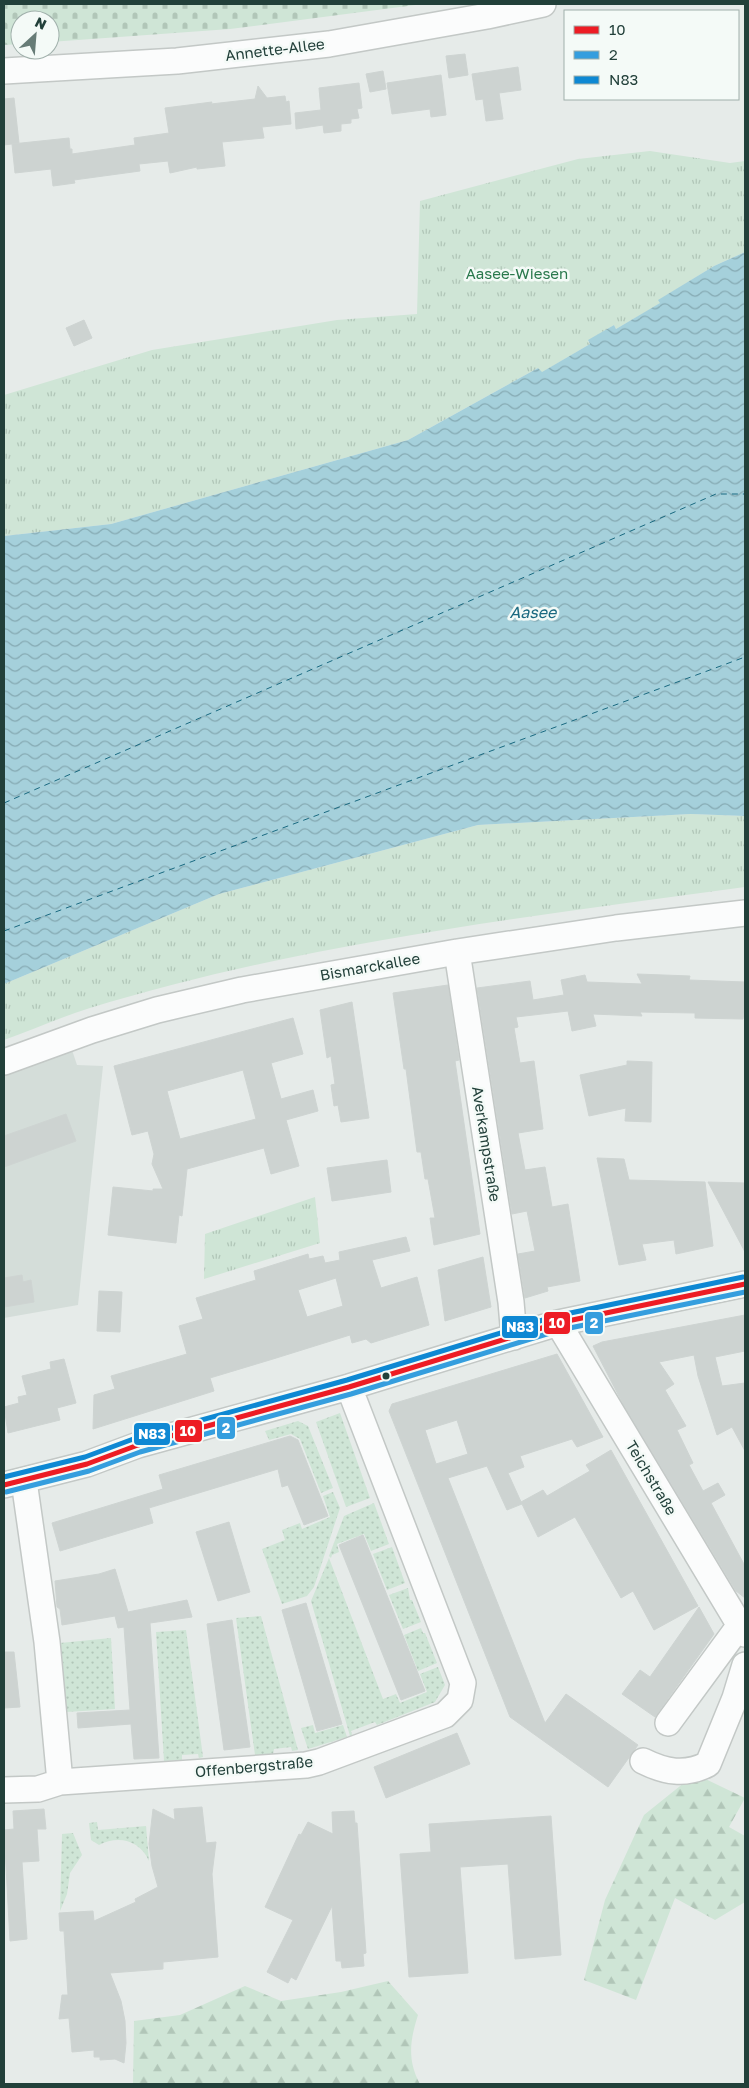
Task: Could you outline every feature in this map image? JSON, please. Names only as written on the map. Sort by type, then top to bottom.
[{"type":"street","name":"Annette-Allee","points":[[4,70],[177,61],[329,44],[544,4]]},
{"type":"street","name":"Bismarckallee","points":[[4,1062],[92,1030],[156,1010],[242,990],[457,952],[616,928],[745,913]]},
{"type":"street","name":"Averkampstraße","points":[[457,952],[511,1302],[514,1337]]},
{"type":"street","points":[[60,1782],[47,1642],[14,1483],[87,1464],[138,1446],[349,1387],[558,1323],[745,1284]]},
{"type":"street","name":"Teichstraße","points":[[558,1323],[743,1629]]},
{"type":"street","name":"Offenbergstraße","points":[[4,1790],[38,1789],[60,1782],[306,1765],[331,1758],[445,1716],[456,1706],[460,1700],[463,1683],[349,1387]]},
{"type":"street","points":[[668,1723],[743,1629]]},
{"type":"street","points":[[643,1760],[658,1768],[684,1772],[708,1764],[743,1681]]},
{"type":"shaded area","points":[[70,1044],[77,1065],[103,1066],[78,1305],[4,1318],[4,1072]]},
{"type":"green space","points":[[4,4],[423,4],[230,29],[60,41],[60,10],[10,10],[10,45],[4,45]]},
{"type":"green space","name":"Aasee-Wiesen","points":[[650,151],[730,163],[745,161],[745,252],[714,266],[659,300],[661,303],[616,329],[614,325],[588,341],[590,344],[541,373],[538,368],[408,440],[111,524],[4,536],[4,395],[152,350],[337,320],[417,314],[420,201],[578,159]]},
{"type":"green space","points":[[691,814],[745,816],[745,887],[497,921],[332,949],[170,985],[68,1015],[4,1040],[4,984],[219,894],[478,825]]},
{"type":"green space","points":[[315,1197],[320,1243],[204,1279],[205,1234]]},
{"type":"green space","points":[[340,1413],[370,1498],[346,1507],[316,1422]]},
{"type":"green space","points":[[298,1421],[308,1426],[333,1488],[321,1493],[300,1439],[291,1434],[269,1440],[265,1431]]},
{"type":"green space","points":[[333,1492],[340,1508],[314,1587],[307,1596],[282,1604],[262,1549],[285,1540],[282,1530],[300,1523],[302,1529],[330,1517],[323,1496]]},
{"type":"green space","points":[[374,1503],[389,1544],[371,1551],[364,1534],[337,1544],[339,1552],[332,1555],[331,1558],[329,1556],[344,1516]]},
{"type":"green space","points":[[392,1547],[405,1583],[387,1590],[373,1554]]},
{"type":"green space","points":[[329,1558],[383,1699],[396,1694],[400,1703],[427,1692],[420,1674],[438,1667],[445,1685],[435,1702],[377,1725],[375,1722],[351,1731],[352,1735],[350,1736],[311,1601]]},
{"type":"green space","points":[[408,1588],[410,1600],[412,1600],[421,1622],[403,1629],[389,1595]]},
{"type":"green space","points":[[261,1616],[298,1750],[292,1751],[291,1747],[274,1749],[273,1754],[255,1755],[236,1618]]},
{"type":"green space","points":[[421,1628],[423,1633],[425,1633],[437,1663],[418,1671],[404,1635]]},
{"type":"green space","points":[[186,1630],[203,1757],[199,1758],[198,1754],[182,1755],[182,1760],[164,1761],[156,1632]]},
{"type":"green space","points":[[111,1638],[115,1709],[66,1712],[60,1643]]},
{"type":"green space","points":[[313,1725],[315,1733],[343,1725],[347,1737],[308,1749],[301,1728]]},
{"type":"green space","points":[[695,1774],[745,1798],[729,1827],[745,1836],[745,1902],[715,1920],[675,1898],[636,2000],[584,1980],[605,1900],[644,1815]]},
{"type":"green space","points":[[97,1822],[98,1830],[146,1826],[149,1861],[140,1848],[128,1841],[114,1840],[99,1845],[91,1840],[89,1823]]},
{"type":"green space","points":[[73,1833],[82,1855],[70,1873],[67,1894],[60,1911],[62,1834]]},
{"type":"green space","points":[[388,1981],[418,2015],[411,2050],[413,2067],[420,2084],[133,2084],[134,2021],[180,2015],[245,1986],[281,2001],[341,1992]]},
{"type":"water","name":"Aasee","points":[[745,252],[745,816],[691,814],[478,825],[219,894],[4,984],[4,536],[111,524],[408,440],[538,368],[542,372],[590,344],[588,340],[614,325],[616,329],[660,303],[658,300],[714,266]]},
{"type":"building","points":[[465,54],[468,75],[449,78],[446,56]]},
{"type":"building","points":[[518,67],[521,90],[499,93],[503,119],[486,121],[483,99],[476,100],[472,74]]},
{"type":"building","points":[[383,71],[386,89],[370,92],[366,74]]},
{"type":"building","points":[[441,75],[446,115],[431,117],[430,109],[392,114],[387,83]]},
{"type":"building","points":[[359,83],[362,108],[357,109],[359,118],[351,119],[351,123],[341,124],[341,131],[324,133],[323,125],[296,129],[295,113],[321,110],[319,88]]},
{"type":"building","points":[[258,86],[267,98],[285,96],[286,102],[289,101],[291,124],[262,127],[264,138],[222,142],[225,166],[197,169],[197,167],[170,173],[168,161],[139,164],[140,171],[74,180],[75,183],[53,186],[51,169],[15,173],[12,144],[69,138],[72,154],[135,145],[134,138],[169,133],[165,108],[255,99]]},
{"type":"building","points":[[14,98],[19,143],[4,145],[4,99]]},
{"type":"building","points":[[84,320],[92,338],[74,346],[66,328]]},
{"type":"building","points":[[637,974],[690,976],[689,980],[745,982],[743,1019],[695,1018],[695,1013],[640,1012],[642,1016],[593,1014],[596,1026],[572,1031],[568,1011],[516,1017],[518,1027],[514,1028],[520,1063],[534,1061],[543,1129],[518,1133],[525,1170],[545,1167],[552,1207],[568,1204],[580,1281],[547,1287],[548,1291],[525,1298],[518,1254],[535,1251],[527,1211],[512,1214],[477,988],[530,981],[533,1000],[564,995],[561,980],[585,975],[587,982],[642,984]]},
{"type":"building","points":[[448,985],[459,1060],[455,1061],[480,1234],[434,1245],[430,1218],[435,1218],[428,1179],[425,1179],[421,1152],[417,1152],[406,1069],[404,1069],[393,993]]},
{"type":"building","points":[[352,1002],[369,1118],[341,1122],[338,1105],[334,1106],[331,1085],[335,1084],[331,1056],[327,1058],[320,1010]]},
{"type":"building","points":[[293,1018],[303,1054],[271,1063],[281,1099],[313,1090],[318,1111],[286,1120],[299,1166],[271,1174],[264,1148],[187,1169],[182,1216],[179,1215],[176,1243],[108,1235],[113,1187],[153,1191],[153,1189],[163,1189],[152,1164],[154,1154],[148,1131],[132,1135],[114,1066]],"holes":[[[243,1070],[256,1119],[180,1139],[167,1091]]]},
{"type":"building","points":[[627,1061],[652,1062],[651,1122],[625,1121],[626,1108],[589,1116],[580,1075],[627,1065]]},
{"type":"building","points":[[66,1114],[76,1141],[4,1167],[4,1136]]},
{"type":"building","points":[[597,1158],[624,1159],[629,1180],[705,1182],[713,1246],[676,1254],[674,1240],[642,1244],[646,1260],[619,1265]]},
{"type":"building","points":[[387,1160],[391,1192],[332,1201],[327,1168]]},
{"type":"building","points":[[708,1182],[745,1183],[745,1252]]},
{"type":"building","points":[[406,1237],[410,1251],[372,1260],[381,1288],[417,1277],[429,1325],[371,1343],[366,1339],[352,1343],[350,1335],[210,1378],[214,1391],[93,1429],[94,1395],[115,1389],[111,1376],[187,1354],[179,1326],[203,1319],[196,1298],[256,1280],[254,1271],[308,1254],[309,1259],[323,1256],[325,1263],[340,1260],[339,1252]],"holes":[[[336,1278],[343,1306],[307,1317],[298,1290]]]},
{"type":"building","points":[[483,1257],[491,1307],[445,1321],[438,1270]]},
{"type":"building","points":[[22,1275],[23,1282],[31,1280],[34,1302],[4,1307],[4,1278]]},
{"type":"building","points":[[99,1291],[122,1292],[120,1332],[97,1331]]},
{"type":"building","points":[[745,1315],[745,1351],[715,1357],[722,1386],[745,1383],[745,1451],[732,1427],[717,1435],[698,1376],[694,1355],[659,1362],[674,1384],[665,1390],[686,1426],[677,1430],[693,1463],[689,1465],[703,1491],[718,1483],[725,1495],[711,1503],[745,1566],[745,1598],[736,1591],[623,1404],[593,1346],[602,1342]]},
{"type":"building","points":[[557,1354],[603,1437],[577,1447],[572,1439],[520,1456],[524,1467],[508,1473],[522,1504],[507,1510],[487,1466],[448,1478],[545,1723],[566,1694],[638,1745],[608,1787],[510,1717],[389,1411],[392,1404]],"holes":[[[457,1420],[468,1454],[436,1464],[425,1430]]]},
{"type":"building","points":[[64,1359],[76,1403],[57,1408],[60,1420],[8,1433],[4,1407],[19,1403],[18,1397],[27,1395],[22,1376],[51,1369],[50,1362]]},
{"type":"building","points":[[290,1436],[298,1440],[328,1516],[304,1525],[288,1485],[282,1487],[278,1469],[149,1508],[153,1523],[60,1551],[52,1523],[163,1489],[159,1475]]},
{"type":"building","points":[[611,1450],[698,1606],[654,1630],[633,1591],[621,1598],[575,1517],[538,1537],[521,1502],[543,1490],[547,1496],[590,1471],[586,1465]]},
{"type":"building","points":[[229,1522],[250,1592],[218,1601],[196,1532]]},
{"type":"building","points":[[363,1535],[425,1691],[401,1700],[339,1545]]},
{"type":"building","points":[[115,1569],[128,1612],[187,1600],[192,1617],[150,1623],[159,1758],[134,1759],[131,1724],[78,1728],[77,1713],[130,1710],[124,1627],[118,1628],[115,1616],[62,1625],[60,1609],[57,1607],[55,1581],[99,1574]]},
{"type":"building","points":[[306,1603],[342,1724],[317,1731],[282,1610]]},
{"type":"building","points":[[699,1607],[714,1634],[655,1717],[622,1694],[640,1670],[650,1677]]},
{"type":"building","points":[[232,1620],[250,1747],[224,1750],[207,1624]]},
{"type":"building","points":[[4,1652],[14,1652],[20,1707],[4,1708]]},
{"type":"building","points":[[457,1733],[470,1764],[386,1798],[374,1767]]},
{"type":"building","points":[[202,1807],[206,1843],[216,1842],[212,1874],[218,1957],[163,1962],[163,1969],[110,1973],[121,2001],[125,2021],[126,2043],[124,2063],[115,2059],[100,2060],[100,2057],[94,2057],[94,2050],[72,2052],[69,2018],[59,2019],[62,1995],[68,1995],[64,1931],[60,1931],[59,1913],[93,1911],[94,1921],[136,1902],[135,1899],[158,1887],[152,1866],[149,1844],[153,1809],[175,1820],[174,1809]]},
{"type":"building","points":[[44,1809],[46,1829],[37,1829],[39,1861],[22,1862],[27,1939],[10,1941],[4,1830],[14,1829],[13,1811]]},
{"type":"building","points":[[354,1811],[355,1823],[357,1823],[366,1953],[363,1954],[364,1966],[342,1968],[341,1961],[336,1961],[332,1906],[296,1980],[291,1977],[288,1983],[267,1972],[293,1920],[265,1907],[299,1834],[301,1835],[308,1822],[333,1834],[332,1812]]},
{"type":"building","points":[[551,1816],[561,1955],[515,1959],[508,1864],[460,1867],[468,1973],[409,1977],[400,1854],[431,1852],[429,1824]]},
{"type":"ferry route","points":[[4,803],[716,494],[745,494]]},
{"type":"ferry route","points":[[4,931],[745,657]]},
{"type":"transit line","name":"N83","points":[[4,1477],[85,1457],[136,1438],[347,1380],[556,1316],[743,1277]]},
{"type":"transit line","name":"10","points":[[4,1485],[87,1464],[138,1445],[349,1387],[558,1323],[745,1284]]},
{"type":"transit line","name":"2","points":[[6,1492],[89,1471],[140,1452],[351,1394],[560,1330],[745,1292]]}]
